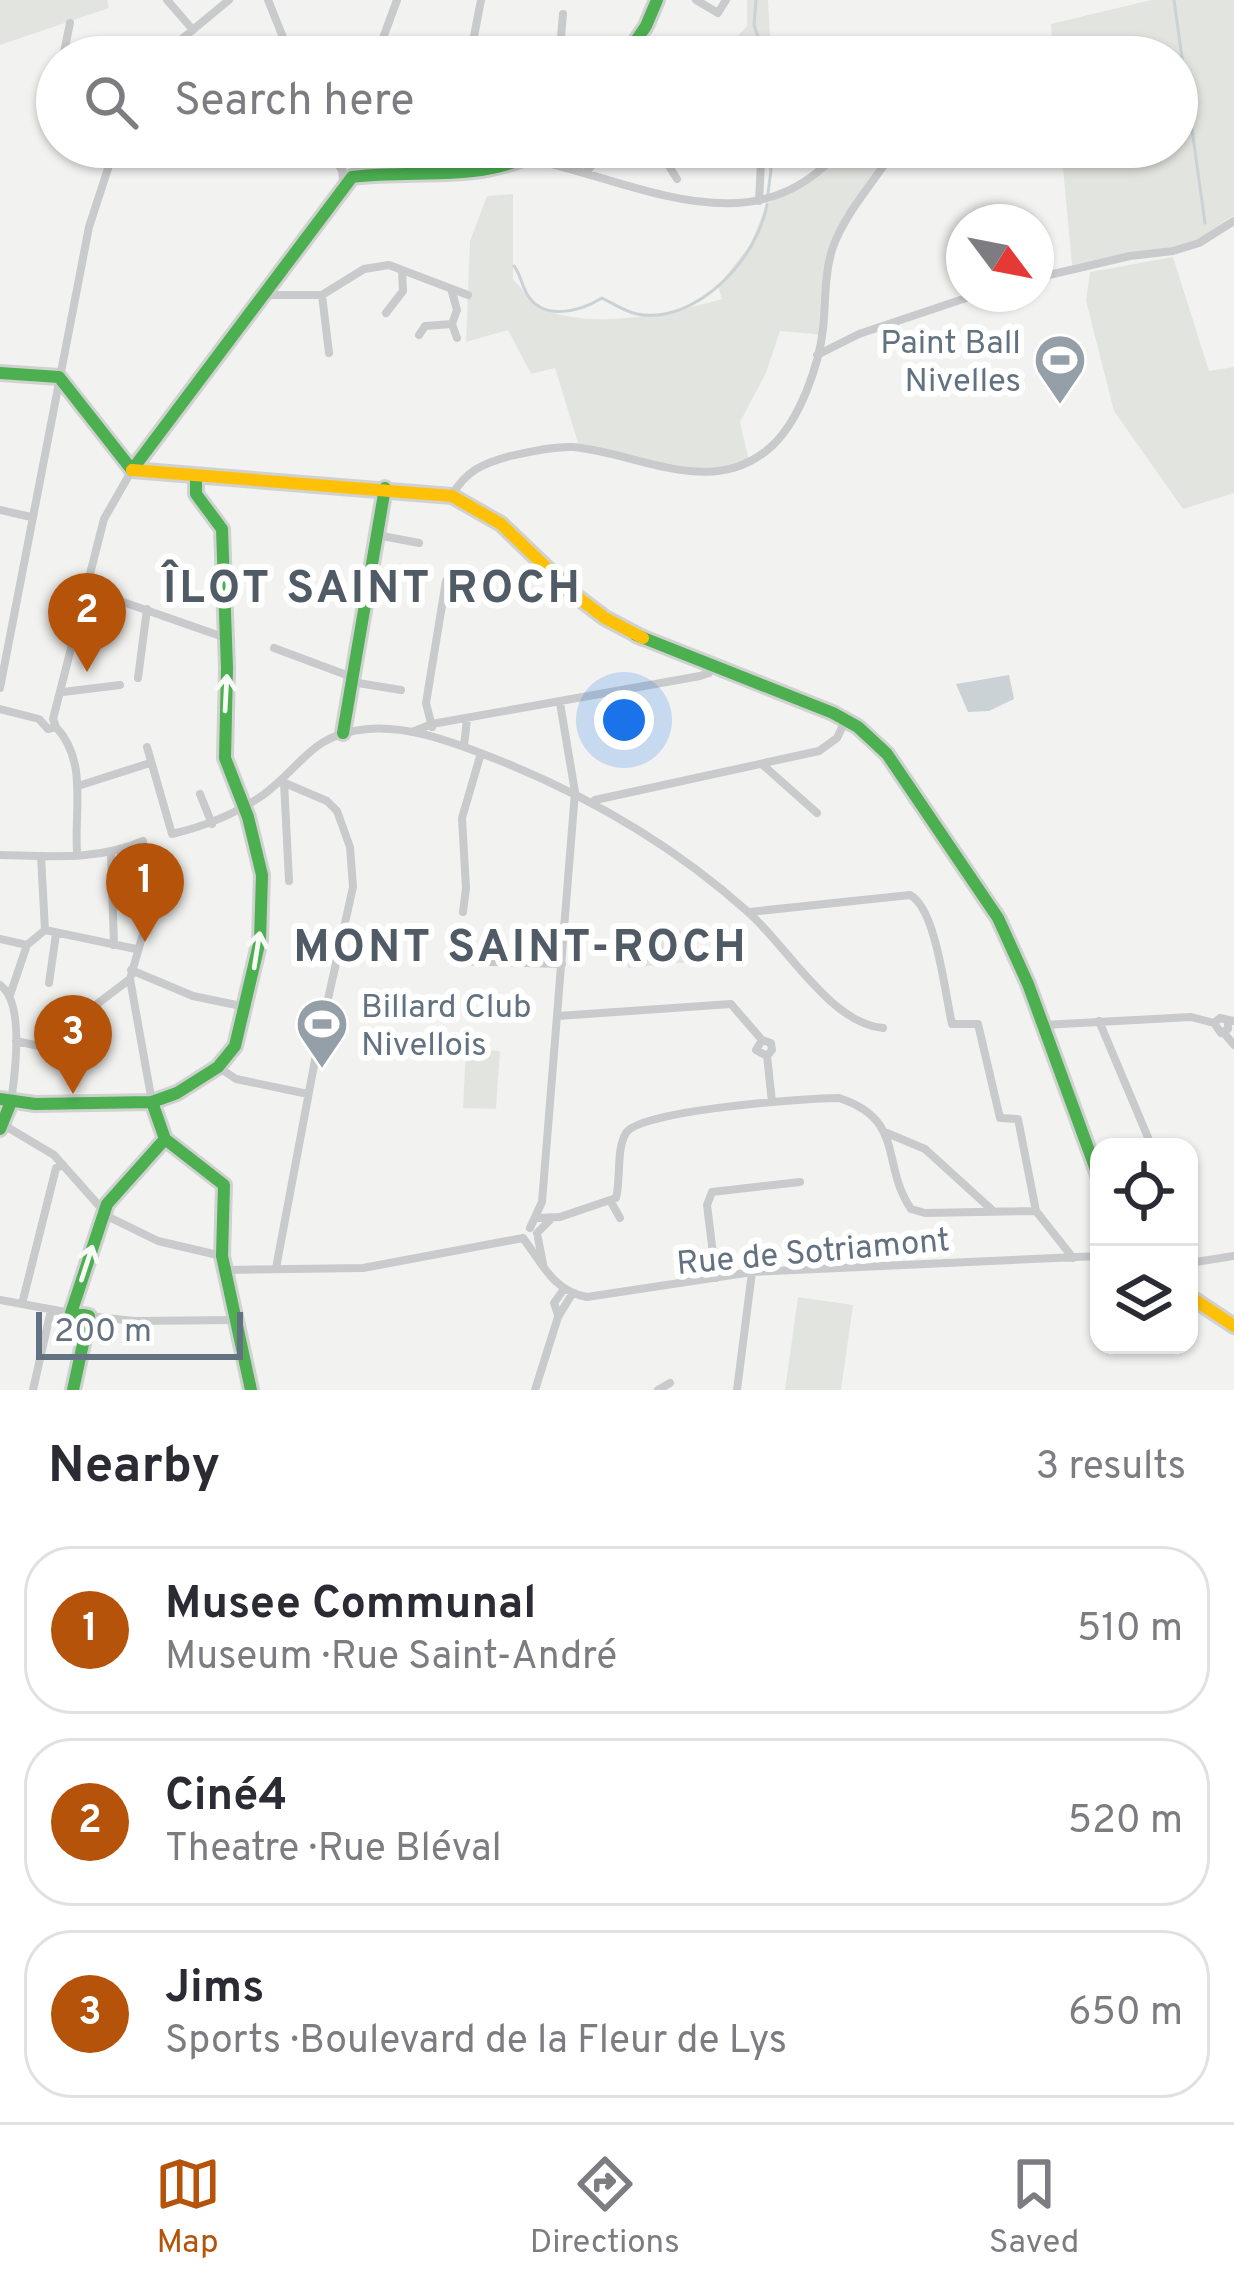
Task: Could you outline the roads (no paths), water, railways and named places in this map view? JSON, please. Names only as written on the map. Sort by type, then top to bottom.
[{"type":"main road","points":[[639,36],[656,0]]},
{"type":"main road","points":[[132,470],[352,177],[479,175],[510,168]]},
{"type":"main road","points":[[0,373],[59,376],[132,470],[448,495],[501,524],[605,618],[846,719],[887,754],[1004,927],[1090,1153]]},
{"type":"main road","points":[[73,1390],[89,1316],[71,1313],[104,1213],[162,1133],[167,1100],[218,1067],[235,1046],[260,940],[262,875],[225,758],[222,529],[196,494],[196,476]]},
{"type":"main road","points":[[343,733],[385,488]]},
{"type":"main road","points":[[1,1126],[6,1101],[152,1102],[177,1093]]},
{"type":"main road","points":[[152,1102],[162,1133],[224,1185],[224,1263],[251,1390]]},
{"type":"main road","points":[[1198,1302],[1234,1326]]},
{"type":"street","points":[[167,0],[193,30]]},
{"type":"street","points":[[186,36],[229,0]]},
{"type":"street","points":[[268,0],[283,36]]},
{"type":"street","points":[[384,36],[397,0]]},
{"type":"street","points":[[474,36],[481,0]]},
{"type":"street","points":[[697,0],[718,13],[726,0]]},
{"type":"street","points":[[561,36],[563,14]]},
{"type":"street","points":[[67,36],[70,23]]},
{"type":"street","points":[[636,36],[643,30]]},
{"type":"street","points":[[0,688],[89,226],[108,168]]},
{"type":"street","points":[[569,168],[684,200],[730,206],[775,199],[820,168]]},
{"type":"street","points":[[586,172],[590,168]]},
{"type":"street","points":[[670,168],[677,179]]},
{"type":"street","points":[[759,201],[761,168]]},
{"type":"street","points":[[448,495],[480,465],[542,449],[571,447],[693,473],[726,470],[758,456],[783,434],[801,400],[816,356],[835,242],[883,168]]},
{"type":"street","points":[[342,170],[344,187]]},
{"type":"street","points":[[1054,274],[1173,251],[1199,243],[1234,221]]},
{"type":"street","points":[[265,295],[322,295],[364,268],[389,265],[468,295]]},
{"type":"street","points":[[386,313],[403,291],[401,268]]},
{"type":"street","points":[[452,290],[457,310],[452,325],[457,338]]},
{"type":"street","points":[[322,295],[328,352]]},
{"type":"street","points":[[816,356],[860,334],[946,305]]},
{"type":"street","points":[[418,335],[424,326],[452,325]]},
{"type":"street","points":[[52,722],[104,519],[132,470]]},
{"type":"street","points":[[0,510],[31,517]]},
{"type":"street","points":[[376,536],[419,543]]},
{"type":"street","points":[[432,737],[426,703],[446,581]]},
{"type":"street","points":[[86,589],[226,638]]},
{"type":"street","points":[[137,678],[147,609]]},
{"type":"street","points":[[274,648],[352,680],[401,690]]},
{"type":"street","points":[[681,680],[690,657]]},
{"type":"street","points":[[408,732],[681,680],[709,673],[714,666]]},
{"type":"street","points":[[63,692],[121,685]]},
{"type":"street","points":[[543,1266],[535,1233],[558,1016],[574,792],[560,703]]},
{"type":"street","points":[[0,710],[52,722],[65,736],[78,786],[77,852]]},
{"type":"street","points":[[464,746],[467,718]]},
{"type":"street","points":[[593,801],[830,746],[846,719]]},
{"type":"street","points":[[445,740],[448,722]]},
{"type":"street","points":[[147,747],[172,833],[212,824],[243,807],[282,781],[305,752],[343,733],[391,729],[464,746],[593,801],[749,912],[860,1023],[883,1028]]},
{"type":"street","points":[[464,912],[462,818],[481,753]]},
{"type":"street","points":[[78,786],[150,763]]},
{"type":"street","points":[[762,765],[817,813]]},
{"type":"street","points":[[282,781],[290,881]]},
{"type":"street","points":[[276,1268],[308,1094],[349,916],[353,865],[337,811],[327,801],[282,781]]},
{"type":"street","points":[[200,794],[212,824]]},
{"type":"street","points":[[0,855],[111,853],[143,841],[143,934],[131,975],[152,1102]]},
{"type":"street","points":[[111,853],[114,945]]},
{"type":"street","points":[[41,856],[45,930]]},
{"type":"street","points":[[749,912],[906,895],[924,904],[952,1024],[977,1024],[1000,1118],[1018,1119],[1036,1211],[1072,1258]]},
{"type":"street","points":[[45,930],[136,950]]},
{"type":"street","points":[[6,1101],[16,1042],[10,995],[27,946],[45,930]]},
{"type":"street","points":[[49,983],[56,934]]},
{"type":"street","points":[[0,938],[27,946]]},
{"type":"street","points":[[461,938],[456,961],[562,964]]},
{"type":"street","points":[[131,975],[193,996],[246,1007]]},
{"type":"street","points":[[16,1042],[63,1051],[89,1023],[92,1007],[131,975]]},
{"type":"street","points":[[0,985],[10,995]]},
{"type":"street","points":[[558,1016],[731,1004],[762,1040],[756,1050],[767,1056],[772,1103]]},
{"type":"street","points":[[1043,1025],[1191,1017],[1214,1023],[1216,1031],[1229,1025],[1234,1045]]},
{"type":"street","points":[[1099,1020],[1148,1138]]},
{"type":"street","points":[[218,1067],[236,1079],[308,1094]]},
{"type":"street","points":[[1,1126],[41,1146],[104,1213],[158,1241],[224,1263],[276,1268],[343,1269],[411,1261],[506,1239],[525,1240],[552,1218],[611,1202],[618,1192],[624,1137],[632,1126],[664,1115],[772,1103],[839,1098],[862,1108],[887,1133],[925,1149],[992,1210]]},
{"type":"street","points":[[887,1133],[911,1209],[926,1213],[1036,1211]]},
{"type":"street","points":[[22,1304],[56,1168],[63,1166]]},
{"type":"street","points":[[716,1278],[707,1204],[712,1192],[800,1182]]},
{"type":"street","points":[[611,1202],[620,1218]]},
{"type":"street","points":[[537,1218],[552,1218]]},
{"type":"street","points":[[525,1240],[568,1292],[535,1390]]},
{"type":"street","points":[[1198,1262],[1234,1256]]},
{"type":"street","name":"Rue de Sotriamont","points":[[568,1292],[601,1296],[752,1272],[1090,1257]]},
{"type":"street","points":[[737,1390],[752,1272]]},
{"type":"street","points":[[0,1300],[71,1313]]},
{"type":"street","points":[[33,1390],[51,1310]]},
{"type":"street","points":[[89,1316],[134,1321],[236,1320]]},
{"type":"street","points":[[658,1390],[670,1383]]},
{"type":"waterway","points":[[756,0],[758,36]]},
{"type":"waterway","points":[[1174,0],[1179,36]]},
{"type":"waterway","points":[[768,193],[771,168]]},
{"type":"waterway","points":[[1197,168],[1205,223]]},
{"type":"waterway","points":[[514,266],[527,294],[543,308],[573,310],[602,298],[633,313],[659,315],[681,309],[721,283],[751,246],[767,204]]},
{"type":"place","name":"Paint Ball Nivelles","points":[[1060,406]]},
{"type":"place","name":"Ciné4","points":[[87,672]]},
{"type":"place","name":"Musee Communal","points":[[145,942]]},
{"type":"place","name":"Billard Club Nivellois","points":[[322,1070]]},
{"type":"place","name":"Jims","points":[[73,1094]]},
{"type":"district","name":"ÎLOT SAINT ROCH","points":[[373,586]]},
{"type":"district","name":"MONT SAINT-ROCH","points":[[521,945]]}]
